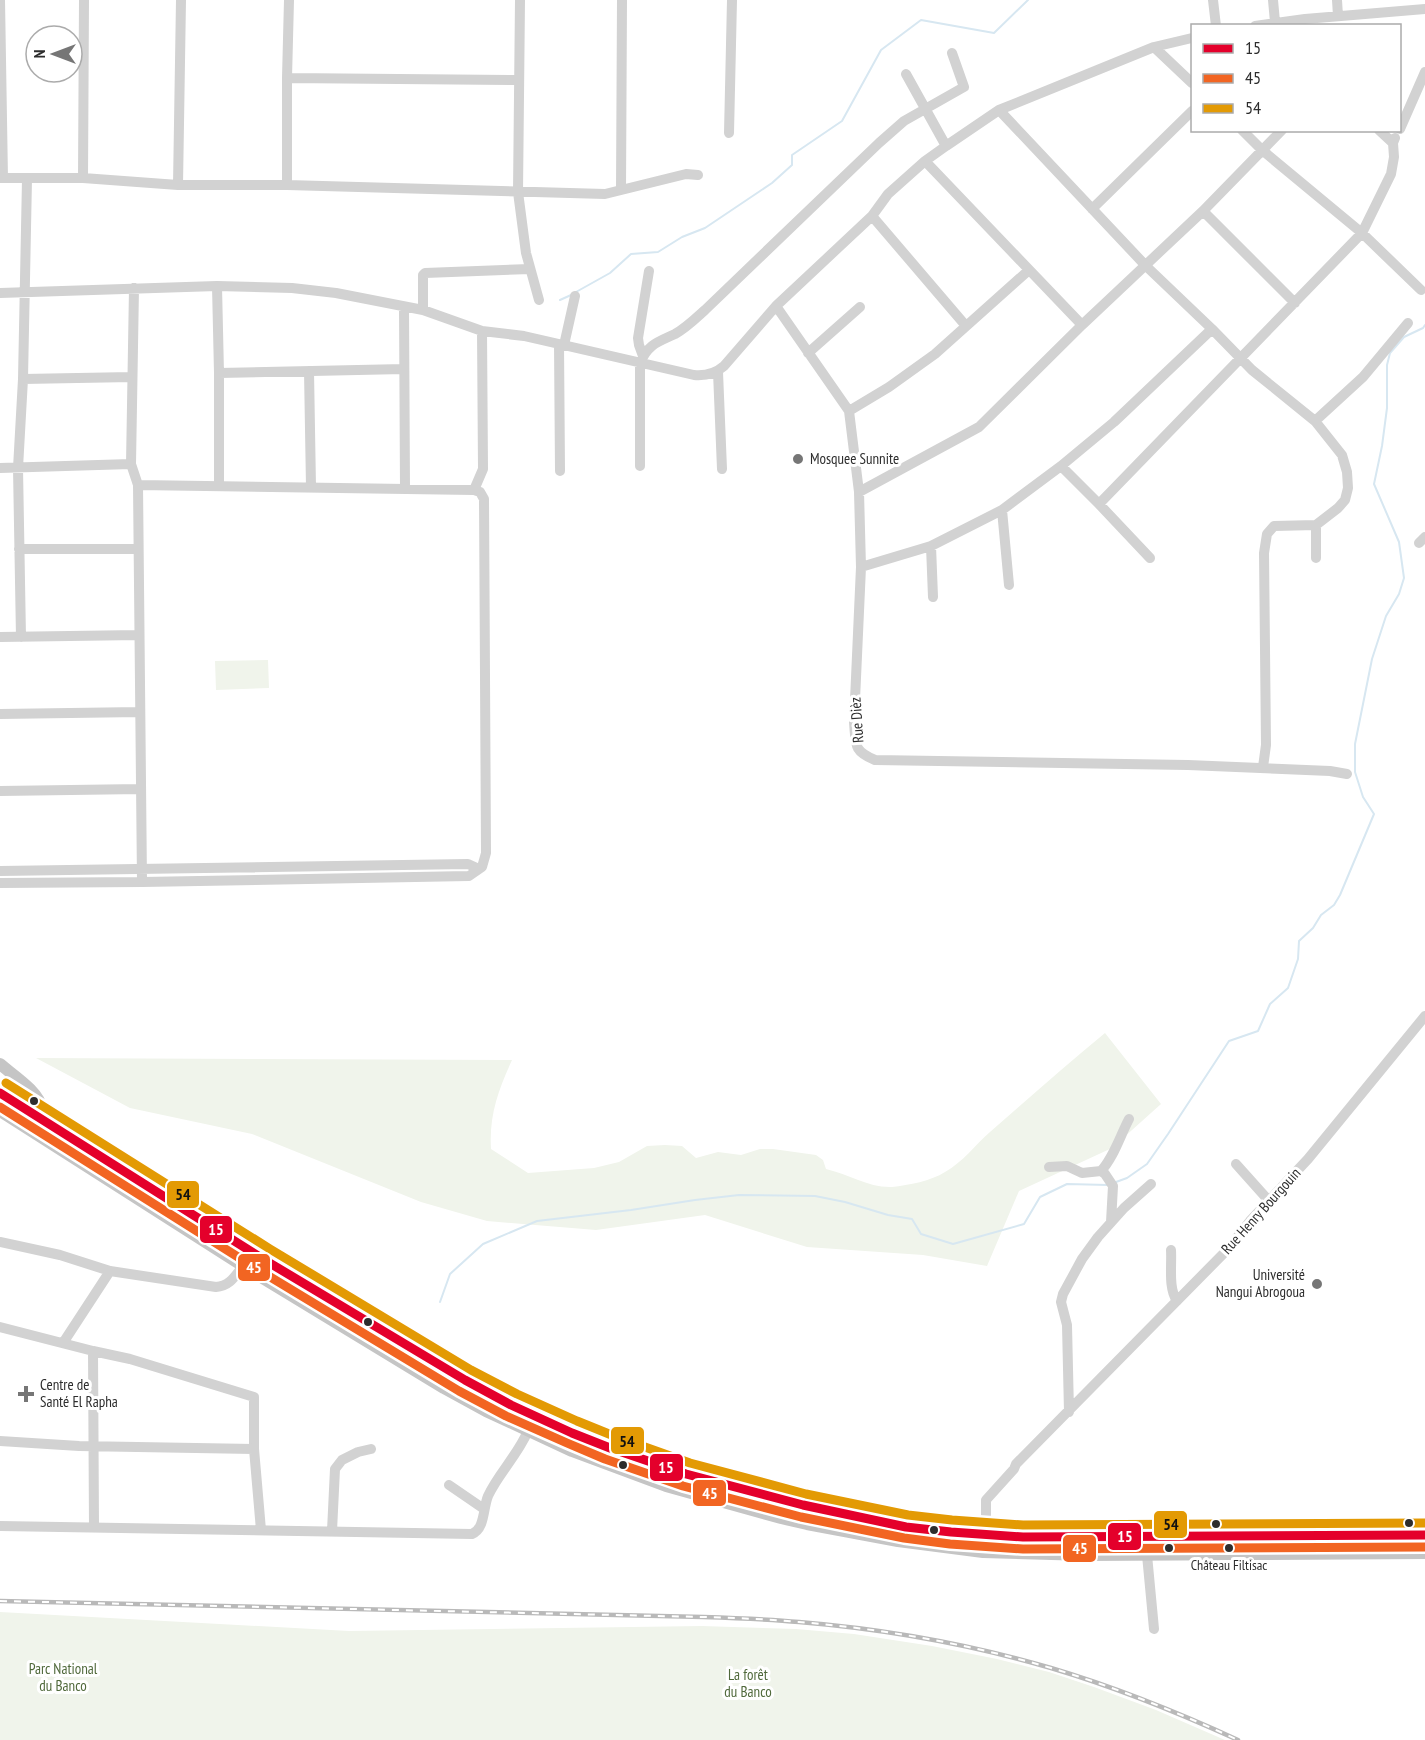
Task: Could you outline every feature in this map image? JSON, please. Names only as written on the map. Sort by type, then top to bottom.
[{"type":"main road","points":[[0,1064],[39,1099],[41,1108],[39,1118]]},
{"type":"main road","points":[[0,1093],[275,1268],[494,1396],[579,1436],[684,1474],[759,1495],[885,1522],[925,1529],[987,1535],[1023,1537],[1425,1535]]},
{"type":"main road","points":[[0,1112],[243,1266],[444,1388],[528,1431],[594,1460],[666,1486],[807,1524],[898,1541],[983,1552],[1087,1555],[1425,1553]]},
{"type":"street","points":[[0,0],[1,178],[82,178],[178,185],[287,185],[605,194],[686,174],[698,175]]},
{"type":"street","points":[[82,178],[84,0]]},
{"type":"street","points":[[178,185],[180,0]]},
{"type":"street","points":[[287,185],[290,0]]},
{"type":"street","points":[[519,0],[518,192],[523,238],[539,300]]},
{"type":"street","points":[[621,190],[622,0]]},
{"type":"street","points":[[729,133],[732,0]]},
{"type":"street","points":[[1213,0],[1216,24]]},
{"type":"street","points":[[1273,0],[1266,24],[1425,9]]},
{"type":"street","points":[[1337,0],[1338,16]]},
{"type":"street","points":[[0,293],[217,286],[264,286],[314,290],[423,310],[482,331],[524,336],[641,359],[694,375],[705,376],[718,372],[776,306],[872,216],[888,194],[925,161],[946,146],[999,110],[1154,47],[1191,38]]},
{"type":"street","points":[[1154,47],[1191,82]]},
{"type":"street","points":[[641,359],[658,340],[680,330],[705,310],[904,121],[964,87],[951,53]]},
{"type":"street","points":[[1401,126],[1425,72]]},
{"type":"street","points":[[906,74],[946,146]]},
{"type":"street","points":[[287,78],[519,80]]},
{"type":"street","points":[[999,110],[1146,266],[1212,328],[1241,359],[1315,421],[1342,455],[1347,472],[1348,488],[1345,500],[1338,508],[1316,525],[1274,526],[1267,534],[1264,553],[1266,745],[1263,767],[1347,774]]},
{"type":"street","points":[[1092,209],[1191,112]]},
{"type":"street","points":[[1244,132],[1362,234],[1421,290]]},
{"type":"street","points":[[860,492],[979,428],[1203,211],[1280,132]]},
{"type":"street","points":[[1381,132],[1393,143]]},
{"type":"street","points":[[1099,504],[1362,234],[1391,174],[1394,157],[1393,143],[1398,132]]},
{"type":"street","points":[[925,161],[1083,325]]},
{"type":"street","points":[[21,637],[18,468],[23,379],[27,179]]},
{"type":"street","points":[[1203,211],[1295,303]]},
{"type":"street","points":[[872,216],[966,327]]},
{"type":"street","points":[[423,310],[423,275],[425,273],[530,269]]},
{"type":"street","points":[[849,411],[898,381],[935,354],[1029,270]]},
{"type":"street","points":[[640,466],[641,359],[638,338],[649,271]]},
{"type":"street","points":[[217,286],[219,486]]},
{"type":"street","points":[[134,288],[131,464],[138,485],[142,882]]},
{"type":"street","points":[[560,471],[561,344],[575,296]]},
{"type":"street","name":"Rue Dièz","points":[[776,306],[849,411],[860,492],[861,567],[854,723],[856,744],[862,755],[875,760],[1263,767]]},
{"type":"street","points":[[404,307],[405,489]]},
{"type":"street","points":[[808,353],[860,307]]},
{"type":"street","points":[[1315,421],[1363,377],[1408,323]]},
{"type":"street","points":[[861,567],[931,546],[1002,510],[1061,466],[1114,422],[1212,328]]},
{"type":"street","points":[[474,490],[483,469],[482,331]]},
{"type":"street","points":[[219,373],[404,369]]},
{"type":"street","points":[[309,371],[311,488]]},
{"type":"street","points":[[718,372],[722,469]]},
{"type":"street","points":[[23,379],[132,377]]},
{"type":"street","points":[[0,468],[131,464]]},
{"type":"street","points":[[1061,466],[1150,558]]},
{"type":"street","points":[[0,883],[469,876],[484,863],[486,853],[484,498],[480,492],[474,490],[138,485]]},
{"type":"street","points":[[1002,510],[1009,585]]},
{"type":"street","points":[[1316,525],[1316,558]]},
{"type":"street","points":[[931,546],[933,597]]},
{"type":"street","points":[[19,549],[138,549]]},
{"type":"street","points":[[0,637],[139,635]]},
{"type":"street","points":[[0,714],[140,712]]},
{"type":"street","points":[[0,791],[141,789]]},
{"type":"street","points":[[0,871],[468,864],[479,869]]},
{"type":"street","name":"Rue Henry Bourgouin","points":[[987,1535],[986,1500],[1016,1464],[1227,1250],[1250,1221],[1308,1159],[1425,1016]]},
{"type":"street","points":[[1103,1173],[1129,1119]]},
{"type":"street","points":[[1236,1164],[1269,1201]]},
{"type":"street","points":[[1049,1167],[1067,1166],[1082,1173],[1103,1173]]},
{"type":"street","points":[[1103,1173],[1113,1186],[1112,1221]]},
{"type":"street","points":[[1069,1412],[1067,1325],[1061,1302],[1063,1294],[1098,1237],[1124,1208],[1151,1184]]},
{"type":"street","points":[[0,1242],[60,1255],[110,1271],[216,1287],[230,1282],[243,1266]]},
{"type":"street","points":[[1171,1250],[1172,1288],[1173,1296],[1177,1301]]},
{"type":"street","points":[[63,1343],[110,1271]]},
{"type":"street","points":[[0,1327],[130,1359],[254,1397],[261,1530]]},
{"type":"street","points":[[93,1351],[94,1526]]},
{"type":"street","points":[[0,1526],[472,1534],[480,1527],[488,1496],[521,1446],[528,1431]]},
{"type":"street","points":[[0,1442],[255,1449]]},
{"type":"street","points":[[332,1531],[335,1469],[342,1460],[358,1452],[371,1449]]},
{"type":"street","points":[[448,1485],[484,1509]]},
{"type":"street","points":[[1147,1555],[1154,1629]]},
{"type":"green space","points":[[268,660],[269,688],[216,690],[215,661]]},
{"type":"green space","points":[[1105,1033],[1161,1104],[1112,1148],[1019,1191],[987,1266],[923,1255],[807,1247],[705,1215],[596,1230],[487,1221],[421,1202],[252,1134],[130,1108],[36,1058],[512,1060],[496,1103],[491,1125],[491,1149],[528,1173],[594,1168],[619,1162],[647,1146],[682,1146],[696,1158],[718,1152],[741,1155],[760,1149],[773,1149],[816,1155],[823,1160],[826,1169],[867,1183],[892,1187],[927,1180],[951,1168]]},
{"type":"green space","name":"Parc National du Banco","points":[[0,1612],[349,1631],[702,1626],[796,1629],[854,1634],[932,1646],[1049,1672],[1156,1710],[1225,1740],[0,1740]]},
{"type":"waterway","points":[[576,292],[610,273],[631,254],[658,252],[682,237],[705,228],[772,183],[792,165],[792,155],[842,121],[881,50],[921,20],[994,33],[1028,0]]},
{"type":"waterway","points":[[560,300],[571,295]]},
{"type":"waterway","points":[[1116,1182],[1127,1178],[1147,1164],[1229,1041],[1258,1031],[1270,1004],[1288,988],[1298,959],[1299,941],[1313,928],[1321,915],[1334,905],[1340,895],[1374,814],[1363,797],[1355,772],[1355,744],[1372,659],[1386,616],[1399,594],[1404,578],[1399,542],[1374,484],[1387,408],[1387,365],[1390,353],[1404,337],[1425,325]]},
{"type":"waterway","points":[[440,1302],[450,1274],[483,1244],[537,1221],[739,1195],[815,1196],[912,1219],[921,1234],[953,1244],[1024,1224],[1040,1197],[1067,1184],[1108,1185]]},
{"type":"railway","points":[[0,1601],[703,1617],[831,1625],[894,1633],[1020,1659],[1099,1683],[1238,1740]]},
{"type":"transit line","name":"54","points":[[6,1083],[270,1249],[471,1370],[577,1421],[690,1463],[806,1494],[908,1515],[952,1520],[1023,1525],[1425,1523]]},
{"type":"transit line","name":"15","points":[[0,1093],[263,1259],[465,1380],[511,1405],[572,1433],[686,1474],[803,1505],[906,1527],[951,1532],[1023,1537],[1425,1535]]},
{"type":"transit line","name":"45","points":[[0,1107],[257,1269],[459,1391],[506,1416],[567,1443],[683,1486],[801,1517],[904,1538],[950,1544],[1023,1549],[1425,1547]]},
{"type":"place","name":"Mosquee Sunnite","points":[[798,459]]},
{"type":"place","name":"Université Nangui Abrogoua","points":[[1317,1284]]},
{"type":"place","name":"Centre de Santé El Rapha","points":[[26,1394]]},
{"type":"place","name":"Château Filtisac","points":[[1229,1548]]},
{"type":"park label","name":"La forêt du Banco","points":[[748,1684]]}]
